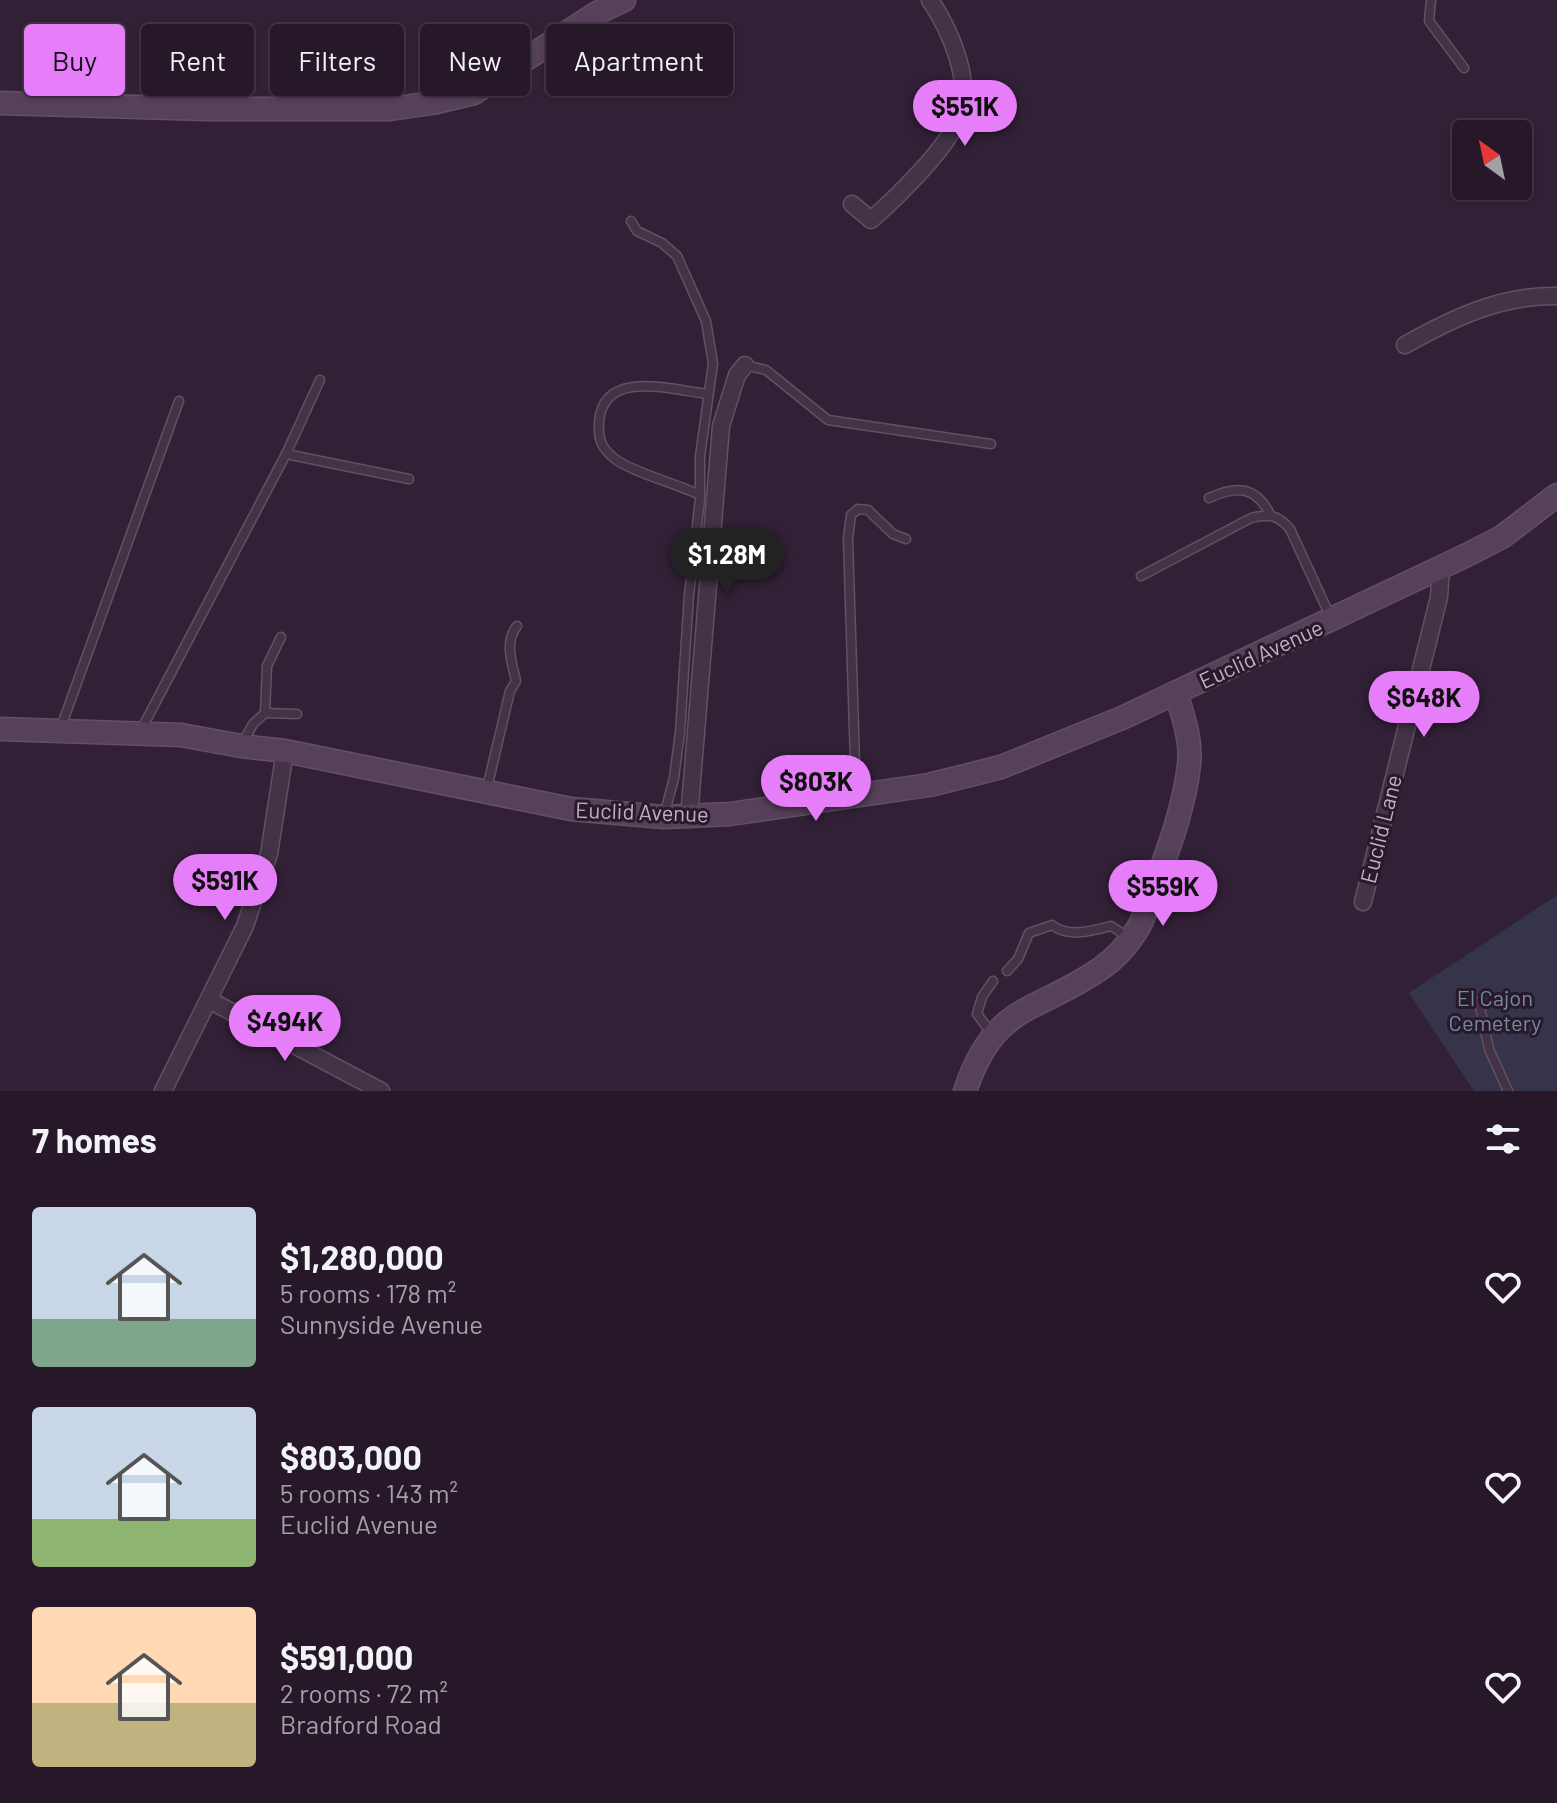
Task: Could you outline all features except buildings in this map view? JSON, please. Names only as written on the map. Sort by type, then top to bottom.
[{"type":"street","points":[[0,103],[236,109],[390,109],[432,103],[474,93],[597,13],[624,0]]},
{"type":"street","points":[[852,204],[871,220],[896,199],[952,132],[960,114],[963,93],[958,62],[945,23],[930,0]]},
{"type":"street","points":[[1405,345],[1452,319],[1497,303],[1557,296]]},
{"type":"street","points":[[689,818],[721,426],[737,375],[745,365]]},
{"type":"street","name":"Euclid Avenue","points":[[0,729],[181,735],[285,751],[582,811],[664,817],[689,818],[929,785],[1001,767],[1053,749],[1332,621],[1502,537],[1557,495]]},
{"type":"street","name":"Euclid Lane","points":[[1363,902],[1439,597],[1441,568]]},
{"type":"street","points":[[965,1091],[992,1034],[1023,1010],[1100,969],[1139,927],[1171,845],[1190,764],[1186,726],[1176,693]]},
{"type":"street","points":[[163,1091],[245,926],[269,854],[285,751]]},
{"type":"street","points":[[209,1000],[381,1091]]},
{"type":"lane","points":[[1431,0],[1429,21],[1464,68]]},
{"type":"lane","points":[[631,221],[637,231],[662,243],[677,256],[690,280],[712,340],[713,364],[700,456],[700,495],[689,595],[680,732],[674,778],[664,817]]},
{"type":"lane","points":[[745,365],[766,370],[828,420],[991,444]]},
{"type":"lane","points":[[140,732],[286,454],[320,380]]},
{"type":"lane","points":[[700,495],[618,462],[598,438],[599,413],[620,388],[633,385],[707,394]]},
{"type":"lane","points":[[59,731],[179,401]]},
{"type":"lane","points":[[286,454],[409,479]]},
{"type":"lane","points":[[1209,498],[1232,488],[1242,490],[1264,502],[1270,514]]},
{"type":"lane","points":[[856,794],[848,539],[851,515],[858,509],[868,510],[893,534],[906,539]]},
{"type":"lane","points":[[1141,576],[1251,518],[1270,514],[1282,519],[1290,529],[1332,621]]},
{"type":"lane","points":[[486,793],[510,691],[516,681],[510,654],[511,637],[517,626]]},
{"type":"lane","points":[[265,713],[267,666],[281,637]]},
{"type":"lane","points":[[241,746],[253,724],[265,713],[297,714]]},
{"type":"lane","points":[[1007,971],[1018,959],[1029,933],[1052,925],[1059,930],[1076,933],[1111,926],[1130,939]]},
{"type":"lane","points":[[992,1034],[977,1014],[982,997],[993,981]]},
{"type":"lane","points":[[1479,1002],[1489,1049],[1508,1091]]},
{"type":"green space","name":"El Cajon Cemetery","points":[[1557,895],[1557,1091],[1474,1091],[1409,993]]}]
